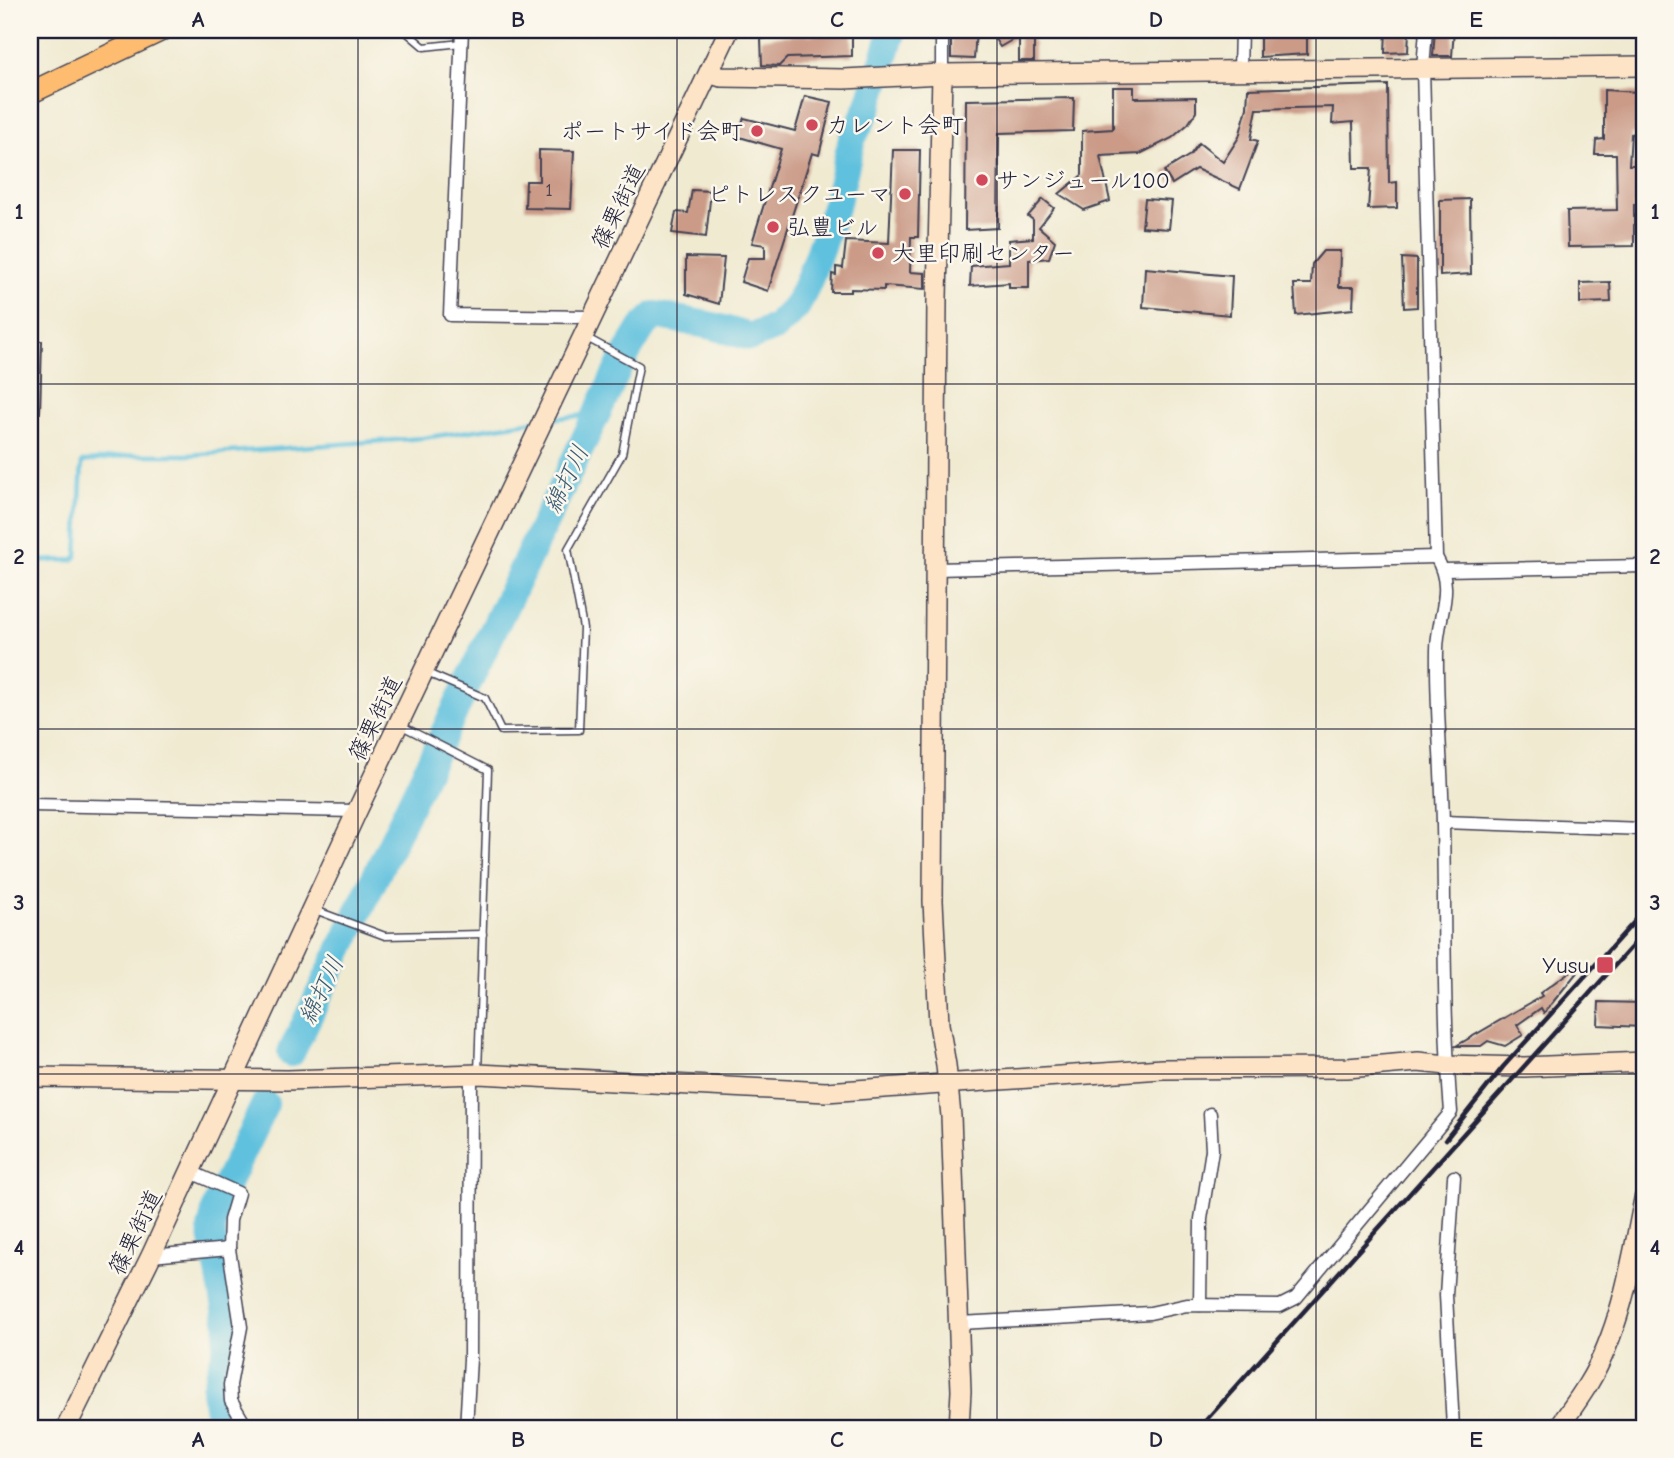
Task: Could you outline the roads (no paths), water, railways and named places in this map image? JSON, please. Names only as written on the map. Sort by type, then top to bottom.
[{"type":"main road","points":[[30,93],[156,31]]},
{"type":"street","name":"篠栗街道","points":[[66,1428],[191,1172],[357,811],[729,30]]},
{"type":"street","points":[[942,30],[937,298],[933,901],[939,1024],[951,1116],[961,1391],[959,1428]]},
{"type":"street","points":[[1240,70],[1241,30]]},
{"type":"street","points":[[959,1323],[1150,1313],[1187,1305],[1280,1306],[1296,1298],[1451,1112],[1447,1065],[1443,822],[1436,647],[1446,595],[1444,570],[1436,557],[1423,68],[1426,30]]},
{"type":"street","points":[[462,36],[450,316],[591,317]]},
{"type":"street","points":[[709,72],[721,77],[844,79],[942,74],[1644,66]]},
{"type":"street","points":[[936,569],[1436,557]]},
{"type":"street","points":[[1444,570],[1644,566]]},
{"type":"street","points":[[30,805],[357,811]]},
{"type":"street","points":[[1443,822],[1644,829]]},
{"type":"street","points":[[30,1077],[287,1080],[474,1074],[826,1092],[1162,1069],[1347,1068],[1418,1062],[1524,1067],[1644,1062]]},
{"type":"street","points":[[467,1428],[474,1074]]},
{"type":"street","points":[[1200,1305],[1201,1219],[1212,1150],[1210,1114]]},
{"type":"street","points":[[191,1172],[238,1193],[230,1220],[227,1249],[241,1327],[230,1385],[231,1401],[247,1428]]},
{"type":"street","points":[[1453,1428],[1446,1295],[1454,1177]]},
{"type":"street","points":[[1558,1428],[1590,1382],[1612,1332],[1628,1280],[1644,1199]]},
{"type":"street","points":[[151,1256],[227,1249]]},
{"type":"lane","points":[[404,30],[424,47],[462,36]]},
{"type":"lane","points":[[425,672],[485,698],[501,731],[579,730],[583,628],[568,549],[622,454],[639,366],[582,335]]},
{"type":"lane","points":[[398,724],[488,770],[483,934],[474,1074]]},
{"type":"lane","points":[[312,909],[385,936],[483,934]]},
{"type":"waterway","name":"綿打川","points":[[291,1053],[622,361],[642,328],[655,315],[713,326],[751,337],[776,327],[797,306],[837,202],[852,139],[868,108],[893,30]]},
{"type":"waterway","points":[[550,419],[596,414]]},
{"type":"waterway","points":[[30,561],[72,560],[77,556],[82,462],[134,455],[189,455],[423,438],[535,421]]},
{"type":"waterway","name":"綿打川","points":[[232,1428],[217,1406],[215,1389],[226,1352],[229,1324],[211,1229],[217,1204],[265,1104]]},
{"type":"railway","points":[[1446,1139],[1503,1067],[1644,911]]},
{"type":"railway","points":[[1199,1428],[1644,933]]},
{"type":"place","name":"カレント会町","points":[[812,125]]},
{"type":"place","name":"ポートサイド会町","points":[[757,131]]},
{"type":"place","name":"サンジュール100","points":[[982,180]]},
{"type":"place","name":"ピトレスクユーマ","points":[[905,194]]},
{"type":"place","name":"弘豊ビル","points":[[773,227]]},
{"type":"place","name":"大里印刷センター","points":[[878,253]]},
{"type":"place","name":"Yusu","points":[[1605,965]]}]
